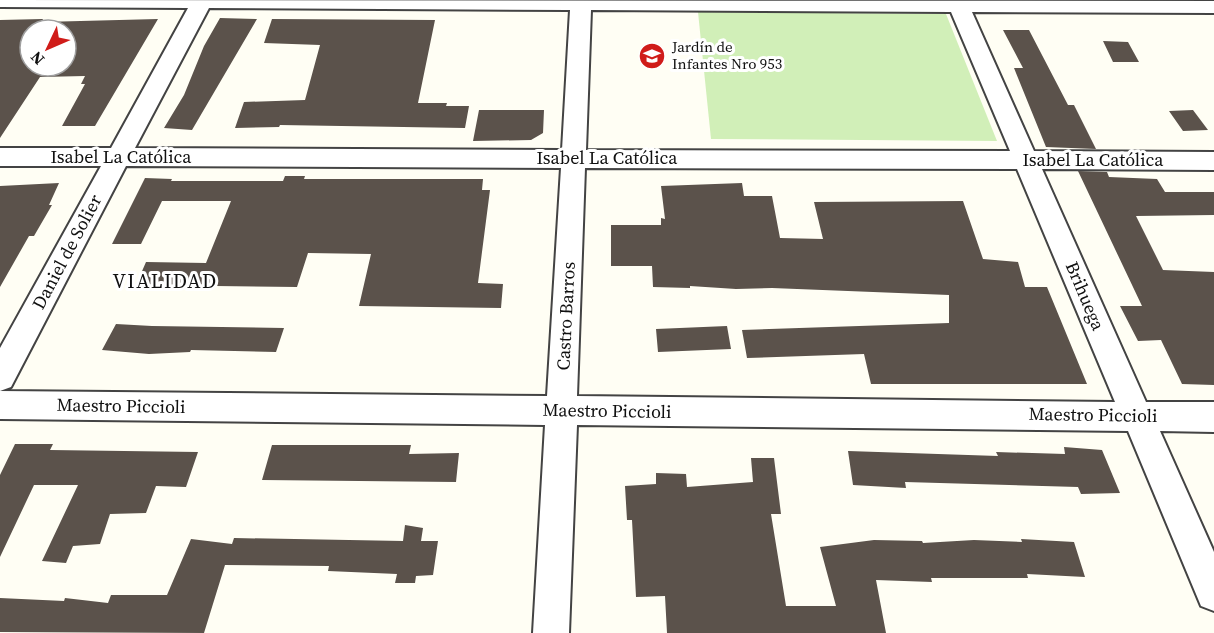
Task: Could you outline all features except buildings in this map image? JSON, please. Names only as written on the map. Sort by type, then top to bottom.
[{"type":"street","points":[[0,1],[958,3],[1214,7]]},
{"type":"street","name":"Daniel de Solier","points":[[0,377],[117,156],[202,2]]},
{"type":"street","name":"Castro Barros","points":[[550,633],[581,2]]},
{"type":"street","name":"Brihuega","points":[[958,3],[1214,593]]},
{"type":"street","name":"Isabel La Católica","points":[[0,157],[1214,161]]},
{"type":"street","name":"Maestro Piccioli","points":[[0,405],[1214,417]]},
{"type":"green space","points":[[698,12],[946,14],[997,141],[711,139]]},
{"type":"place","name":"Jardín de Infantes Nro 953","points":[[652,56]]},
{"type":"district","name":"VIALIDAD","points":[[165,281]]}]
